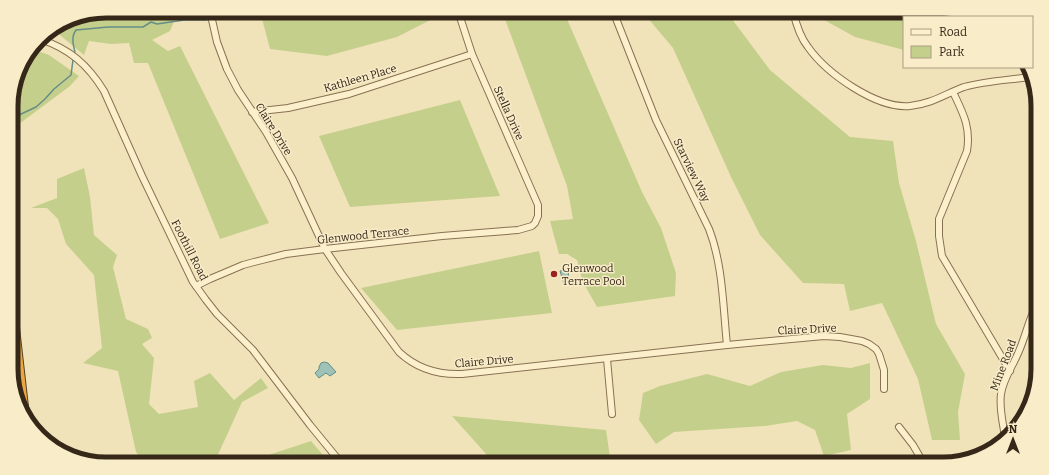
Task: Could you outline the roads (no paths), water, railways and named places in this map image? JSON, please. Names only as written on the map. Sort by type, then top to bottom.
[{"type":"highway","points":[[18,359],[22,395]]},
{"type":"street","name":"Claire Drive","points":[[212,18],[226,69],[266,132],[292,178],[325,249],[340,273],[399,352],[404,357],[422,367],[437,372],[462,374],[824,336],[862,341],[876,349],[884,370],[884,389]]},
{"type":"street","name":"Stella Drive","points":[[460,18],[472,54],[538,205],[538,216],[535,223]]},
{"type":"street","name":"Starview Way","points":[[616,18],[656,120],[715,243],[720,271],[727,345]]},
{"type":"street","points":[[795,18],[798,29],[808,48],[824,65],[852,87],[891,104],[908,106],[923,104],[978,84],[1026,78]]},
{"type":"street","name":"Foothill Road","points":[[46,42],[68,51],[88,68],[101,87],[177,250],[196,286],[217,314],[253,350],[336,457]]},
{"type":"street","name":"Kathleen Place","points":[[252,112],[288,108],[349,94],[472,54]]},
{"type":"street","points":[[953,92],[965,119],[968,130],[968,144],[940,219],[939,236],[942,256],[1010,371]]},
{"type":"street","name":"Glenwood Terrace","points":[[196,286],[254,262],[286,254],[442,236],[518,230],[532,226],[535,223]]},
{"type":"street","name":"Mine Road","points":[[1002,419],[1000,404],[1003,385],[1020,350],[1031,317]]},
{"type":"street","points":[[607,358],[612,414]]},
{"type":"street","points":[[899,427],[920,457]]},
{"type":"water","points":[[568,269],[569,282],[564,284],[560,271]]},
{"type":"water","points":[[321,363],[328,363],[336,372],[330,376],[326,373],[319,378],[315,373],[319,369]]},
{"type":"waterway","points":[[75,52],[73,38],[76,30],[108,27],[143,27],[151,22],[157,24],[184,20],[207,20]]},
{"type":"waterway","points":[[18,116],[36,107],[71,75],[73,60]]},
{"type":"place","name":"Glenwood Terrace Pool","points":[[554,274]]}]
